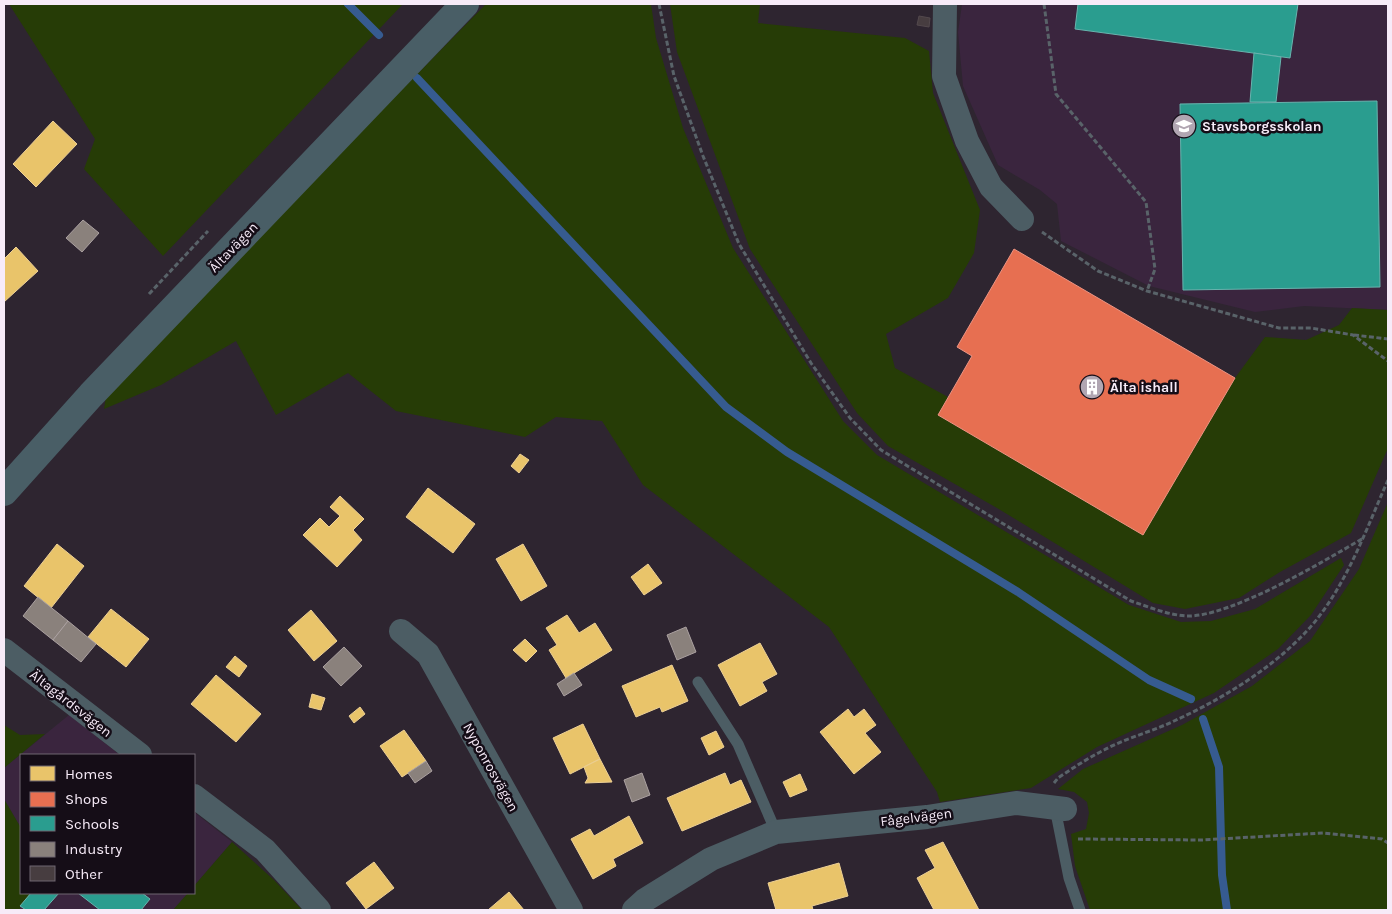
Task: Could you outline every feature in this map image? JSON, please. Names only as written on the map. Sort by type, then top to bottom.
[{"type":"main road","name":"Ältavägen","points":[[4,492],[91,395],[465,4]]},
{"type":"street","points":[[945,4],[944,76],[966,142],[991,187],[1022,219]]},
{"type":"street","name":"Nyponrosvägen","points":[[401,631],[428,654],[571,910]]},
{"type":"street","name":"Ältagårdsvägen","points":[[4,650],[139,754]]},
{"type":"street","points":[[195,797],[265,850],[319,910]]},
{"type":"street","name":"Fågelvägen","points":[[634,910],[645,900],[711,859],[776,832],[927,816],[1016,803],[1052,807]]},
{"type":"lane","points":[[698,682],[738,744],[776,832]]},
{"type":"lane","points":[[1052,807],[1061,836],[1069,878],[1080,910]]},
{"type":"path","points":[[659,4],[674,76],[703,156],[739,244],[811,363],[850,418],[881,450],[1132,601],[1160,611],[1188,616],[1230,608],[1362,539]]},
{"type":"path","points":[[1044,4],[1056,94],[1146,202],[1155,269],[1146,291]]},
{"type":"path","points":[[1022,219],[1098,271],[1146,291],[1279,328],[1311,328],[1353,335],[1388,338]]},
{"type":"path","points":[[1353,335],[1388,361]]},
{"type":"path","points":[[1052,807],[1058,778],[1104,750],[1175,721],[1263,670],[1301,638],[1332,596],[1362,539],[1388,480]]},
{"type":"path","points":[[1061,836],[1088,840],[1201,840],[1323,832],[1382,839],[1388,843]]},
{"type":"shaded area","name":"Stavsborgsskolan","points":[[962,4],[1388,4],[1388,310],[1304,306],[1255,312],[1149,286],[1061,241],[1057,204],[1040,190],[998,165],[963,86],[958,32]]},
{"type":"shaded area","points":[[69,715],[119,754],[21,754]]},
{"type":"shaded area","points":[[20,755],[20,826],[4,799],[4,768]]},
{"type":"shaded area","points":[[195,813],[232,842],[195,885]]},
{"type":"shaded area","points":[[30,894],[187,894],[173,910],[20,910],[20,906]]},
{"type":"green space","points":[[9,4],[403,4],[163,256],[84,169],[95,139]]},
{"type":"green space","points":[[486,4],[651,4],[656,38],[683,128],[733,248],[843,421],[877,455],[1129,605],[1181,622],[1211,621],[1255,609],[1341,558],[1344,565],[1311,615],[1278,649],[1214,693],[1097,747],[1031,788],[940,802],[937,792],[829,627],[643,485],[602,421],[556,417],[525,437],[396,411],[348,373],[276,415],[236,341],[161,385],[104,409],[107,390]]},
{"type":"green space","points":[[670,4],[760,4],[758,23],[905,38],[929,51],[933,93],[980,210],[974,253],[948,298],[886,334],[895,368],[948,397],[938,415],[1143,534],[1235,378],[1265,337],[1306,340],[1339,325],[1352,308],[1388,310],[1388,448],[1351,533],[1280,572],[1239,598],[1185,609],[1153,603],[997,508],[888,446],[857,413],[750,249],[677,52]]},
{"type":"green space","points":[[1388,502],[1388,910],[1090,910],[1075,866],[1071,834],[1086,829],[1089,813],[1087,802],[1074,792],[1058,789],[1083,769],[1182,725],[1252,686],[1310,641],[1359,569]]},
{"type":"green space","points":[[4,725],[20,735],[45,734],[20,754],[4,768]]},
{"type":"green space","points":[[4,799],[20,826],[20,894],[30,894],[20,906],[20,910],[4,910]]},
{"type":"green space","points":[[232,842],[274,880],[302,910],[173,910],[187,894],[195,894],[195,885]]},
{"type":"building: Homes","points":[[53,121],[77,144],[36,187],[13,164]]},
{"type":"building: Homes","points":[[16,247],[38,271],[4,302],[4,259]]},
{"type":"building: Homes","points":[[520,454],[529,460],[519,473],[511,466]]},
{"type":"building: Homes","points":[[428,488],[475,524],[453,553],[406,517]]},
{"type":"building: Homes","points":[[340,496],[364,519],[353,530],[362,540],[337,567],[303,535],[320,518],[329,527],[340,516],[330,507]]},
{"type":"building: Homes","points":[[57,544],[84,566],[51,608],[24,586]]},
{"type":"building: Homes","points":[[523,544],[547,586],[521,601],[496,559]]},
{"type":"building: Homes","points":[[648,564],[662,583],[644,595],[631,577]]},
{"type":"building: Homes","points":[[111,609],[149,639],[126,667],[88,637]]},
{"type":"building: Homes","points":[[311,610],[337,641],[314,661],[288,630]]},
{"type":"building: Homes","points":[[567,615],[579,633],[595,623],[612,650],[566,678],[549,650],[557,645],[546,628]]},
{"type":"building: Homes","points":[[525,639],[537,651],[526,662],[513,650]]},
{"type":"building: Homes","points":[[760,643],[777,674],[762,682],[767,691],[740,706],[718,665]]},
{"type":"building: Homes","points":[[235,656],[247,666],[239,677],[226,667]]},
{"type":"building: Homes","points":[[672,665],[688,701],[662,712],[660,707],[636,717],[622,686]]},
{"type":"building: Homes","points":[[216,675],[261,714],[236,742],[191,704]]},
{"type":"building: Homes","points":[[312,694],[325,698],[321,710],[309,707]]},
{"type":"building: Homes","points":[[360,707],[365,714],[354,723],[349,716]]},
{"type":"building: Homes","points":[[848,709],[854,717],[864,709],[876,725],[865,733],[881,752],[854,774],[820,732]]},
{"type":"building: Homes","points":[[583,724],[600,759],[570,774],[553,738]]},
{"type":"building: Homes","points":[[404,730],[426,761],[402,777],[380,746]]},
{"type":"building: Homes","points":[[716,731],[724,747],[709,755],[701,738]]},
{"type":"building: Homes","points":[[600,759],[612,782],[585,783],[588,778],[584,767]]},
{"type":"building: Homes","points":[[725,773],[730,785],[741,780],[751,802],[682,831],[667,798]]},
{"type":"building: Homes","points":[[800,774],[807,790],[790,797],[783,782]]},
{"type":"building: Homes","points":[[629,816],[643,843],[613,859],[616,866],[593,879],[571,839],[590,829],[594,836]]},
{"type":"building: Homes","points":[[943,842],[979,910],[934,910],[917,878],[935,868],[925,850]]},
{"type":"building: Homes","points":[[374,862],[394,888],[366,909],[346,883]]},
{"type":"building: Homes","points":[[839,863],[848,896],[812,906],[813,910],[776,910],[768,883]]},
{"type":"building: Homes","points":[[509,892],[524,910],[488,910]]},
{"type":"building: Shops","name":"Älta ishall","points":[[1014,249],[1235,378],[1143,535],[938,415],[972,356],[957,347]]},
{"type":"building: Schools","points":[[1078,4],[1298,4],[1290,58],[1075,29]]},
{"type":"building: Schools","points":[[1254,53],[1281,57],[1276,102],[1250,102]]},
{"type":"building: Schools","points":[[1377,101],[1380,287],[1183,290],[1180,104]]},
{"type":"building: Schools","points":[[30,894],[58,894],[44,910],[26,910],[20,906]]},
{"type":"building: Schools","points":[[79,894],[143,894],[150,899],[141,910],[100,910]]},
{"type":"building: Industry","points":[[83,220],[99,233],[82,252],[66,238]]},
{"type":"building: Industry","points":[[38,597],[68,621],[53,640],[23,616]]},
{"type":"building: Industry","points":[[68,621],[96,644],[81,662],[53,640]]},
{"type":"building: Industry","points":[[686,627],[696,652],[677,660],[667,635]]},
{"type":"building: Industry","points":[[344,647],[362,666],[341,686],[323,667]]},
{"type":"building: Industry","points":[[574,673],[582,685],[564,696],[557,684]]},
{"type":"building: Industry","points":[[426,761],[432,771],[415,783],[408,773]]},
{"type":"building: Industry","points":[[642,773],[650,795],[632,802],[624,780]]},
{"type":"building: Other","points":[[919,16],[930,18],[929,27],[917,25]]},
{"type":"waterway","points":[[348,4],[379,35]]},
{"type":"waterway","points":[[417,78],[726,407],[787,452],[1018,592],[1149,680],[1191,699]]},
{"type":"waterway","points":[[1203,719],[1219,767],[1222,875],[1227,910]]},
{"type":"place","name":"Stavsborgsskolan","points":[[1184,126]]},
{"type":"place","name":"Älta ishall","points":[[1092,387]]}]
